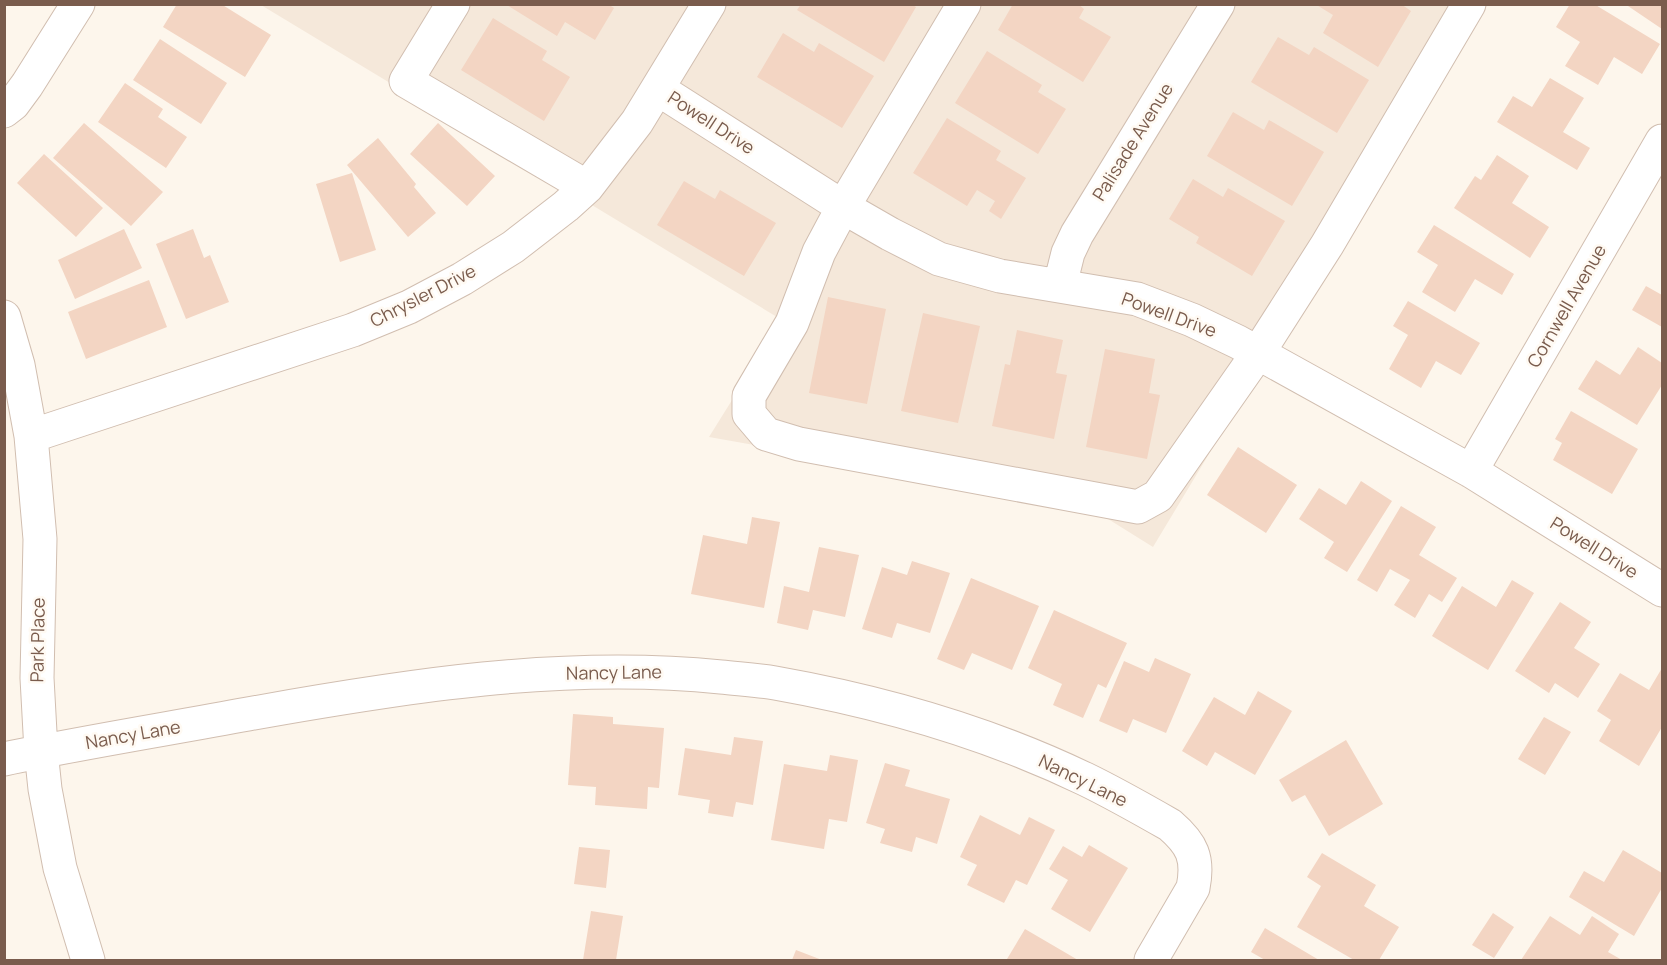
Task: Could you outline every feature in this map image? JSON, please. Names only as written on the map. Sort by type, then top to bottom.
[{"type":"street","points":[[4,111],[13,104],[27,85],[78,4]]},
{"type":"street","points":[[453,4],[406,81],[587,187]]},
{"type":"street","name":"Chrysler Drive","points":[[31,436],[353,330],[409,307],[462,279],[513,247],[587,187],[637,122],[709,4]]},
{"type":"street","points":[[964,4],[843,207],[819,252],[792,323],[749,396],[749,414],[766,434],[799,444],[1138,507],[1158,496],[1257,353],[1327,245],[1470,4]]},
{"type":"street","name":"Palisade Avenue","points":[[1060,285],[1068,253],[1077,234],[1218,4]]},
{"type":"street","name":"Powell Drive","points":[[658,89],[843,207],[939,259],[1000,276],[1137,299],[1192,320],[1257,353],[1472,471],[1662,590]]},
{"type":"street","name":"Cornwell Avenue","points":[[1472,471],[1662,141]]},
{"type":"street","name":"Park Place","points":[[4,317],[18,364],[31,436],[40,539],[37,678],[45,789],[60,868],[88,960]]},
{"type":"street","name":"Nancy Lane","points":[[4,759],[361,694],[473,679],[588,672],[674,672],[772,682],[867,701],[934,720],[1007,746],[1085,779],[1170,825],[1192,849],[1196,875],[1193,888],[1151,960]]},
{"type":"shaded area","points":[[261,5],[1479,5],[1153,547],[1084,504],[709,437],[782,320]]},
{"type":"building","points":[[177,4],[221,4],[271,35],[245,77],[163,27]]},
{"type":"building","points":[[505,4],[608,4],[614,8],[595,40],[565,22],[557,36]]},
{"type":"building","points":[[801,4],[911,4],[916,7],[884,62],[797,10]]},
{"type":"building","points":[[1013,4],[1078,4],[1084,9],[1079,18],[1111,37],[1083,82],[998,30]]},
{"type":"building","points":[[1315,4],[1401,4],[1411,11],[1378,67],[1323,33],[1333,15]]},
{"type":"building","points":[[1570,4],[1594,4],[1660,44],[1642,74],[1614,57],[1598,85],[1565,66],[1580,42],[1556,27]]},
{"type":"building","points":[[1625,4],[1662,4],[1662,29]]},
{"type":"building","points":[[493,18],[547,51],[542,60],[570,77],[544,121],[461,70]]},
{"type":"building","points":[[783,33],[814,52],[819,43],[874,76],[842,128],[757,77]]},
{"type":"building","points":[[1278,37],[1309,55],[1314,47],[1369,80],[1337,133],[1251,82]]},
{"type":"building","points":[[160,39],[227,83],[201,124],[133,80]]},
{"type":"building","points":[[987,51],[1042,85],[1038,92],[1066,109],[1038,154],[955,103]]},
{"type":"building","points":[[1550,78],[1584,98],[1563,132],[1590,148],[1577,170],[1497,122],[1513,96],[1532,107]]},
{"type":"building","points":[[125,83],[163,109],[158,117],[187,137],[166,168],[98,122]]},
{"type":"building","points":[[1233,112],[1264,130],[1269,120],[1324,152],[1292,206],[1207,156]]},
{"type":"building","points":[[947,118],[1001,151],[996,160],[1026,178],[1001,219],[989,211],[995,201],[977,190],[967,206],[913,173]]},
{"type":"building","points":[[84,123],[163,192],[131,226],[53,158]]},
{"type":"building","points":[[438,123],[495,176],[467,206],[410,154]]},
{"type":"building","points":[[378,138],[416,184],[414,187],[436,213],[408,237],[347,165]]},
{"type":"building","points":[[44,154],[103,208],[76,237],[17,183]]},
{"type":"building","points":[[1497,155],[1529,176],[1512,203],[1549,227],[1530,258],[1454,208],[1475,176],[1481,180]]},
{"type":"building","points":[[352,173],[376,250],[340,262],[316,184]]},
{"type":"building","points":[[1193,179],[1223,197],[1228,188],[1285,221],[1252,276],[1196,243],[1199,237],[1169,219]]},
{"type":"building","points":[[684,181],[715,199],[720,190],[776,223],[744,276],[657,225]]},
{"type":"building","points":[[1434,225],[1514,274],[1502,295],[1475,279],[1455,312],[1422,292],[1438,265],[1417,252]]},
{"type":"building","points":[[124,229],[142,268],[75,299],[58,260]]},
{"type":"building","points":[[193,229],[204,258],[210,255],[229,302],[186,319],[156,244]]},
{"type":"building","points":[[149,280],[167,327],[86,359],[68,312]]},
{"type":"building","points":[[1646,286],[1662,295],[1662,327],[1632,310]]},
{"type":"building","points":[[828,297],[886,309],[867,404],[809,393]]},
{"type":"building","points":[[1408,301],[1480,343],[1461,375],[1436,361],[1421,388],[1389,369],[1408,335],[1393,326]]},
{"type":"building","points":[[923,313],[980,326],[958,423],[901,411]]},
{"type":"building","points":[[1017,330],[1063,340],[1056,373],[1067,375],[1054,439],[992,426],[1005,364],[1010,365]]},
{"type":"building","points":[[1638,347],[1662,363],[1662,385],[1637,425],[1578,389],[1596,360],[1620,375]]},
{"type":"building","points":[[1105,349],[1155,359],[1149,393],[1160,395],[1147,459],[1086,447]]},
{"type":"building","points":[[1571,411],[1638,449],[1612,494],[1553,460],[1562,443],[1555,439]]},
{"type":"building","points":[[1238,447],[1297,485],[1266,533],[1207,495]]},
{"type":"building","points":[[1361,481],[1392,501],[1347,572],[1324,558],[1334,542],[1299,519],[1319,488],[1346,505]]},
{"type":"building","points":[[1401,506],[1436,527],[1419,555],[1457,578],[1442,602],[1429,594],[1415,618],[1394,605],[1410,580],[1390,569],[1377,592],[1357,580]]},
{"type":"building","points":[[752,517],[780,522],[764,608],[691,594],[703,535],[747,544]]},
{"type":"building","points":[[819,547],[859,555],[845,617],[813,610],[808,630],[777,623],[784,586],[809,592]]},
{"type":"building","points":[[912,561],[950,573],[930,633],[897,623],[892,638],[862,629],[882,567],[907,575]]},
{"type":"building","points":[[971,578],[1039,606],[1012,670],[972,653],[964,670],[937,659]]},
{"type":"building","points":[[1512,580],[1534,593],[1488,670],[1432,636],[1462,586],[1496,607]]},
{"type":"building","points":[[1560,602],[1591,622],[1574,648],[1600,664],[1578,698],[1555,683],[1549,693],[1515,671]]},
{"type":"building","points":[[1054,610],[1127,643],[1106,688],[1098,684],[1083,718],[1053,705],[1062,684],[1028,668]]},
{"type":"building","points":[[1155,658],[1191,674],[1166,733],[1133,719],[1127,733],[1099,721],[1124,661],[1149,672]]},
{"type":"building","points":[[1662,668],[1662,727],[1639,766],[1599,741],[1611,720],[1597,711],[1620,673],[1649,690]]},
{"type":"building","points":[[1258,691],[1292,711],[1255,775],[1215,752],[1207,766],[1182,751],[1214,697],[1245,715]]},
{"type":"building","points":[[573,714],[613,717],[613,724],[664,728],[659,788],[648,787],[647,809],[595,805],[596,787],[568,785]]},
{"type":"building","points":[[1544,717],[1571,732],[1545,775],[1518,759]]},
{"type":"building","points":[[734,737],[763,741],[753,805],[736,802],[733,817],[708,813],[710,800],[678,795],[685,748],[731,755]]},
{"type":"building","points":[[1346,740],[1383,804],[1329,836],[1305,795],[1292,802],[1279,780]]},
{"type":"building","points":[[830,755],[858,760],[847,822],[829,819],[824,849],[771,840],[784,764],[827,771]]},
{"type":"building","points":[[885,763],[910,770],[905,786],[950,799],[937,844],[916,837],[912,852],[880,843],[885,829],[866,823]]},
{"type":"building","points":[[980,815],[1020,835],[1029,817],[1055,830],[1027,885],[1016,880],[1004,903],[967,885],[977,865],[960,857]]},
{"type":"building","points":[[1089,845],[1128,868],[1090,932],[1051,909],[1068,880],[1049,869],[1063,846],[1082,857]]},
{"type":"building","points":[[579,847],[610,850],[606,888],[574,884]]},
{"type":"building","points":[[1623,850],[1662,873],[1662,888],[1634,936],[1569,897],[1584,871],[1604,882]]},
{"type":"building","points":[[1322,853],[1376,885],[1364,906],[1399,927],[1379,960],[1354,960],[1297,927],[1321,886],[1307,877]]},
{"type":"building","points":[[591,911],[623,916],[616,960],[583,960]]},
{"type":"building","points":[[1493,913],[1514,927],[1494,958],[1472,945]]},
{"type":"building","points":[[1550,916],[1580,935],[1592,916],[1619,934],[1608,952],[1622,960],[1521,960]]},
{"type":"building","points":[[1265,928],[1319,960],[1265,960],[1251,952]]},
{"type":"building","points":[[1025,929],[1078,960],[1007,959]]},
{"type":"building","points":[[796,950],[822,960],[792,960]]}]
